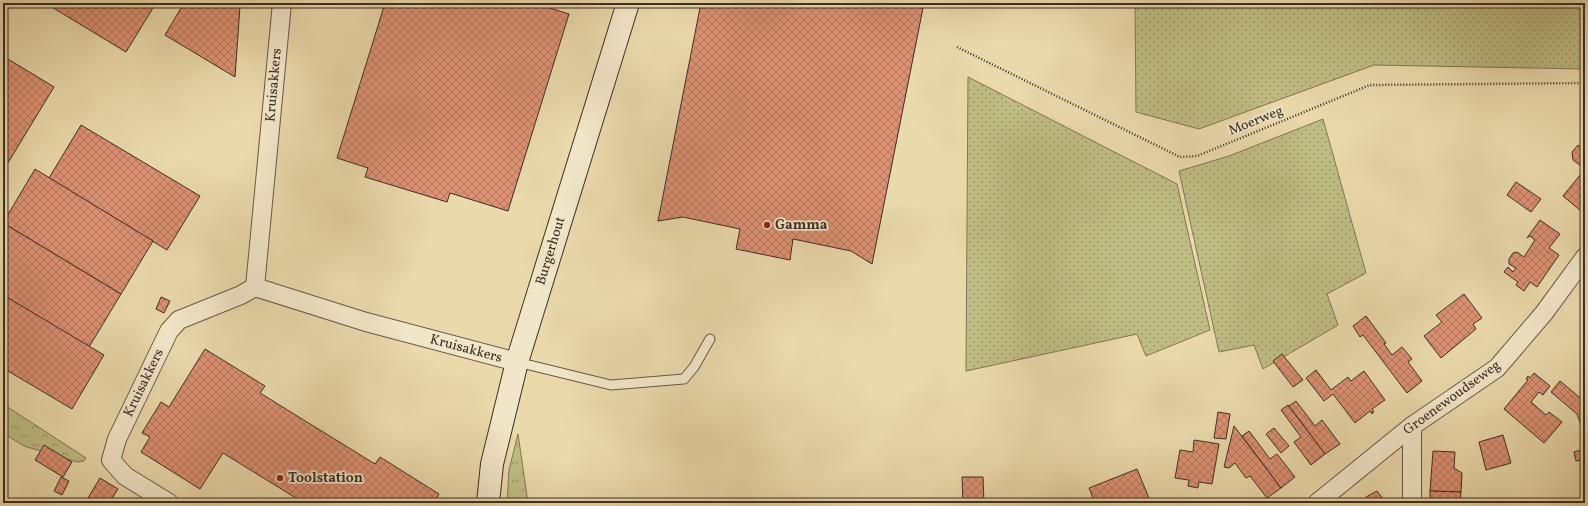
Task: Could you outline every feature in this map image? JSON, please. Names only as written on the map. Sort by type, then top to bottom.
[{"type":"street","name":"Kruisakkers","points":[[255,287],[282,3]]},
{"type":"street","name":"Burgerhout","points":[[488,503],[492,464],[516,362],[628,3]]},
{"type":"street","name":"Groenewoudseweg","points":[[1317,503],[1412,426],[1497,368],[1544,314],[1585,257]]},
{"type":"street","name":"Kruisakkers","points":[[169,503],[125,476],[111,460],[117,439],[169,331],[180,320],[241,295],[255,287],[366,322],[516,362]]},
{"type":"street","points":[[1412,426],[1412,503]]},
{"type":"lane","points":[[516,362],[611,385],[684,380],[694,367],[710,339]]},
{"type":"path","name":"Moerweg","points":[[957,47],[1180,157],[1197,156],[1370,85],[1585,82]]},
{"type":"green space","points":[[1135,3],[1585,3],[1585,69],[1374,65],[1199,129],[1136,112]]},
{"type":"green space","points":[[968,77],[1177,184],[1210,330],[1146,356],[1137,334],[966,371]]},
{"type":"green space","points":[[1323,119],[1366,273],[1327,294],[1338,325],[1263,369],[1254,345],[1219,352],[1179,171],[1229,156]]},
{"type":"green space","points":[[3,404],[86,458],[84,461],[77,462],[24,446],[3,433]]},
{"type":"green space","points":[[518,434],[528,503],[507,503],[509,470]]},
{"type":"building","points":[[45,3],[156,3],[126,52]]},
{"type":"building","points":[[184,3],[235,3],[240,6],[235,77],[165,35]]},
{"type":"building","points":[[385,3],[534,3],[569,14],[508,211],[450,193],[447,202],[365,177],[368,168],[337,158]]},
{"type":"building","points":[[701,3],[924,3],[872,264],[851,251],[793,239],[790,260],[736,249],[740,229],[683,217],[658,221]]},
{"type":"building","points":[[3,56],[54,87],[3,171]]},
{"type":"building","points":[[81,125],[200,196],[167,250],[49,178]]},
{"type":"building","points":[[1578,145],[1585,151],[1585,169],[1573,160],[1572,152]]},
{"type":"building","points":[[35,169],[153,241],[121,294],[3,223]]},
{"type":"building","points":[[1585,169],[1585,206],[1581,211],[1563,196]]},
{"type":"building","points":[[1516,182],[1541,199],[1531,212],[1507,195]]},
{"type":"building","points":[[1540,220],[1560,234],[1549,248],[1559,255],[1537,287],[1530,282],[1524,291],[1516,285],[1518,282],[1504,272],[1508,267],[1513,272],[1516,268],[1509,264],[1509,259],[1513,253],[1517,252],[1524,257],[1535,240],[1530,236],[1527,238]]},
{"type":"building","points":[[3,223],[121,294],[89,347],[3,295]]},
{"type":"building","points":[[1464,294],[1482,318],[1473,324],[1476,329],[1441,358],[1424,336],[1442,322],[1436,315]]},
{"type":"building","points":[[3,295],[104,355],[72,409],[3,368]]},
{"type":"building","points":[[161,297],[170,301],[164,313],[156,309]]},
{"type":"building","points":[[1366,316],[1386,343],[1384,344],[1392,355],[1402,347],[1412,359],[1408,362],[1422,381],[1407,393],[1363,335],[1360,337],[1353,326]]},
{"type":"building","points":[[205,349],[265,386],[260,393],[375,464],[380,457],[439,494],[434,503],[304,503],[223,453],[200,489],[141,452],[150,437],[142,433],[161,402],[169,407]]},
{"type":"building","points":[[1282,354],[1303,380],[1293,387],[1273,361]]},
{"type":"building","points":[[1316,370],[1331,390],[1348,377],[1351,381],[1364,371],[1385,400],[1372,409],[1374,412],[1372,414],[1370,411],[1355,423],[1333,394],[1324,401],[1306,378]]},
{"type":"building","points":[[1534,373],[1550,386],[1543,395],[1539,392],[1531,402],[1546,415],[1549,412],[1562,422],[1544,443],[1504,409],[1528,380],[1526,379],[1528,376],[1530,378]]},
{"type":"building","points":[[1560,381],[1585,402],[1585,427],[1582,428],[1577,414],[1551,392]]},
{"type":"building","points":[[1296,401],[1315,426],[1322,420],[1340,444],[1325,454],[1289,406]]},
{"type":"building","points":[[1288,405],[1325,454],[1311,465],[1294,442],[1301,437],[1281,410]]},
{"type":"building","points":[[1218,412],[1230,414],[1226,439],[1214,438]]},
{"type":"building","points":[[1234,426],[1281,488],[1267,498],[1250,476],[1246,478],[1235,463],[1229,468],[1224,467]]},
{"type":"building","points":[[1274,428],[1289,446],[1281,453],[1266,434]]},
{"type":"building","points":[[1249,431],[1270,459],[1277,454],[1295,477],[1281,488],[1242,436]]},
{"type":"building","points":[[1503,435],[1511,463],[1486,470],[1479,442]]},
{"type":"building","points":[[1194,440],[1219,444],[1212,484],[1199,482],[1198,488],[1188,486],[1189,480],[1175,478],[1180,450],[1193,452]]},
{"type":"building","points":[[44,445],[72,462],[63,477],[35,460]]},
{"type":"building","points":[[1585,449],[1585,459],[1576,461],[1574,452]]},
{"type":"building","points":[[1433,451],[1455,452],[1454,468],[1462,473],[1461,492],[1430,491]]},
{"type":"building","points":[[1137,469],[1151,503],[1095,503],[1089,488]]},
{"type":"building","points":[[61,477],[69,481],[62,495],[54,491]]},
{"type":"building","points":[[962,477],[983,477],[984,503],[963,503]]},
{"type":"building","points":[[100,478],[118,489],[109,503],[85,503]]},
{"type":"building","points":[[1377,491],[1386,503],[1362,503],[1367,499],[1366,497]]},
{"type":"building","points":[[1430,491],[1461,492],[1460,503],[1430,503]]},
{"type":"place","name":"Gamma","points":[[767,225]]},
{"type":"place","name":"Toolstation","points":[[280,478]]}]
